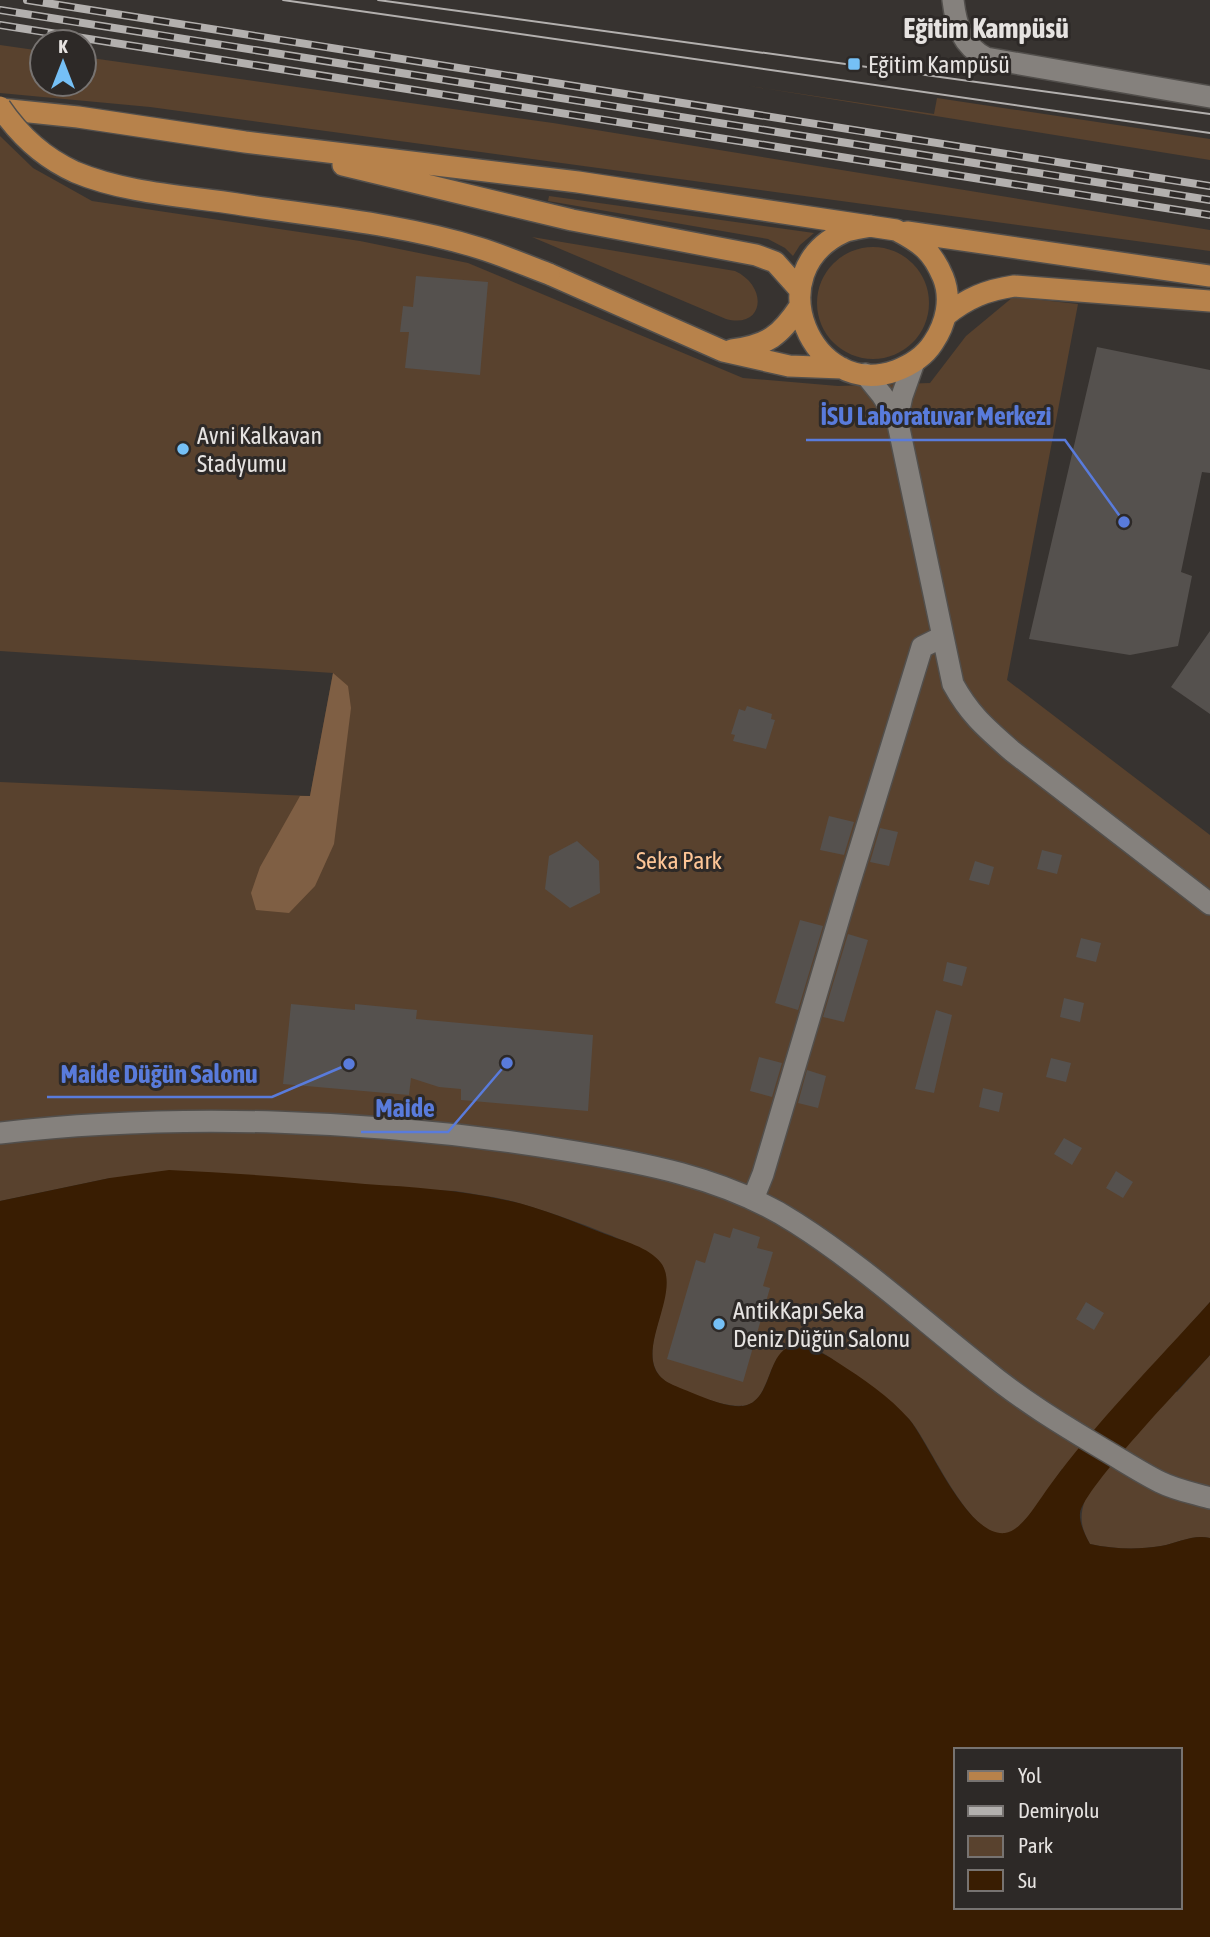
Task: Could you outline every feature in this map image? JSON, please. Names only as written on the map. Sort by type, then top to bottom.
[{"type":"main road","points":[[0,108],[246,142],[578,182],[1210,276]]},
{"type":"main road","points":[[0,108],[37,149],[55,162],[94,178],[143,190],[363,224],[477,247],[549,274],[723,351],[789,366],[842,368],[865,374],[888,373],[914,362],[928,351],[941,332],[946,316],[946,284],[936,261],[919,242],[896,230]]},
{"type":"main road","points":[[246,142],[572,220],[756,255],[775,262],[800,298],[800,315],[809,337],[823,355],[842,368]]},
{"type":"main road","points":[[723,351],[754,347],[772,339],[787,327],[800,298],[808,265],[824,246],[846,232],[870,226]]},
{"type":"main road","points":[[946,316],[961,303],[984,292],[1014,286],[1210,301]]},
{"type":"street","points":[[954,10],[962,38],[973,51],[986,58],[1210,97]]},
{"type":"street","points":[[897,419],[914,362]]},
{"type":"street","points":[[865,374],[897,419],[953,684],[966,707],[982,726],[1210,904]]},
{"type":"street","points":[[753,1199],[763,1174],[846,891],[922,647],[942,637]]},
{"type":"street","points":[[0,1133],[99,1125],[265,1123],[468,1136],[645,1164],[699,1178],[753,1199],[797,1223],[917,1312],[1042,1413],[1161,1482],[1210,1498]]},
{"type":"green space","points":[[0,45],[28,49],[28,96],[0,93]]},
{"type":"green space","points":[[98,59],[553,123],[1210,230],[1210,251],[150,107],[54,98],[98,98]]},
{"type":"green space","points":[[749,86],[934,114],[937,98],[1210,139],[1210,160]]},
{"type":"green space","name":"Seka Park","points":[[0,136],[33,168],[92,201],[360,241],[468,263],[743,378],[838,386],[930,383],[966,336],[1013,297],[1078,304],[1007,680],[1210,835],[1210,1302],[1145,1375],[1177,1392],[1210,1355],[1210,1538],[1192,1538],[1143,1548],[1090,1544],[1082,1522],[1085,1500],[1062,1469],[1027,1519],[1013,1531],[998,1534],[983,1526],[968,1511],[908,1418],[819,1351],[801,1346],[789,1348],[774,1364],[758,1397],[750,1404],[742,1406],[710,1400],[670,1384],[658,1373],[653,1360],[653,1345],[665,1294],[666,1279],[662,1265],[637,1247],[615,1237],[521,1204],[455,1191],[110,1178],[0,1201],[0,782],[310,796],[333,673],[0,651]]},
{"type":"green space","points":[[549,196],[814,233],[800,245],[793,256],[785,248],[768,239],[548,201]]},
{"type":"green space","points":[[532,237],[735,271],[753,286],[758,304],[755,312],[748,318],[726,319]]},
{"type":"green space","points":[[873,247],[894,251],[913,263],[925,282],[929,303],[925,324],[913,343],[894,355],[873,359],[852,355],[833,343],[821,324],[817,303],[821,282],[833,263],[852,251]]},
{"type":"shaded area","points":[[333,673],[348,686],[351,708],[334,844],[315,886],[289,913],[256,910],[251,893],[260,867],[300,796],[310,796]]},
{"type":"water","points":[[169,1170],[453,1191],[518,1203],[556,1215],[643,1249],[661,1263],[666,1277],[666,1293],[653,1345],[653,1361],[659,1375],[673,1385],[710,1400],[730,1405],[747,1405],[758,1398],[783,1350],[795,1346],[812,1349],[856,1375],[901,1411],[918,1432],[964,1506],[977,1521],[991,1530],[1005,1533],[1023,1521],[1066,1464],[1126,1393],[1210,1302],[1210,1355],[1099,1481],[1086,1500],[1080,1517],[1090,1544],[1098,1546],[1143,1548],[1192,1538],[1210,1538],[1210,1937],[0,1937],[0,1201],[110,1178]]},
{"type":"building","points":[[416,276],[488,282],[480,375],[405,368],[409,332],[400,332],[403,306],[413,307]]},
{"type":"building","points":[[1097,347],[1210,370],[1210,473],[1202,472],[1181,572],[1192,576],[1178,646],[1130,655],[1029,639]]},
{"type":"building","points":[[1210,631],[1210,714],[1171,687]]},
{"type":"building","points":[[747,706],[772,714],[771,719],[775,720],[766,749],[733,741],[735,735],[731,734],[739,709],[745,711]]},
{"type":"building","points":[[829,816],[854,822],[844,855],[820,850]]},
{"type":"building","points":[[880,828],[898,832],[889,866],[870,862]]},
{"type":"building","points":[[577,841],[599,861],[600,893],[570,908],[545,889],[549,856]]},
{"type":"building","points":[[1042,850],[1062,855],[1057,874],[1037,869]]},
{"type":"building","points":[[975,861],[994,867],[989,885],[969,880]]},
{"type":"building","points":[[800,920],[823,926],[798,1010],[775,1003]]},
{"type":"building","points":[[848,934],[868,940],[844,1022],[823,1017]]},
{"type":"building","points":[[1081,938],[1101,943],[1096,962],[1076,957]]},
{"type":"building","points":[[947,962],[967,967],[962,986],[943,981]]},
{"type":"building","points":[[1064,998],[1084,1003],[1080,1022],[1060,1017]]},
{"type":"building","points":[[291,1004],[355,1010],[355,1004],[417,1010],[416,1019],[593,1035],[588,1111],[461,1100],[461,1089],[439,1087],[411,1078],[409,1095],[283,1084]]},
{"type":"building","points":[[936,1010],[952,1015],[934,1093],[915,1089]]},
{"type":"building","points":[[759,1057],[782,1063],[772,1097],[750,1091]]},
{"type":"building","points":[[1051,1058],[1071,1063],[1066,1082],[1046,1077]]},
{"type":"building","points":[[807,1070],[826,1076],[818,1108],[798,1103]]},
{"type":"building","points":[[983,1088],[1003,1093],[999,1112],[979,1107]]},
{"type":"building","points":[[1064,1138],[1082,1148],[1072,1165],[1054,1154]]},
{"type":"building","points":[[1116,1171],[1133,1182],[1123,1198],[1106,1188]]},
{"type":"building","name":"AntikKapı Seka Deniz Düğün Salonu","points":[[733,1228],[760,1237],[757,1248],[773,1252],[763,1286],[770,1288],[743,1382],[667,1359],[696,1260],[705,1263],[714,1233],[730,1238]]},
{"type":"building","points":[[1086,1302],[1104,1313],[1094,1330],[1076,1319]]},
{"type":"tram line","points":[[283,0],[1210,133]]},
{"type":"tram line","points":[[378,0],[1210,114]]},
{"type":"railway","points":[[27,0],[1210,186]]},
{"type":"railway","points":[[0,10],[1210,200]]},
{"type":"railway","points":[[0,25],[1210,215]]},
{"type":"place","name":"Eğitim Kampüsü","points":[[854,64]]},
{"type":"place","name":"Avni Kalkavan Stadyumu","points":[[183,449]]},
{"type":"place","name":"İSU Laboratuvar Merkezi","points":[[1124,522]]},
{"type":"place","name":"Maide","points":[[507,1063]]},
{"type":"place","name":"Maide Düğün Salonu","points":[[349,1064]]},
{"type":"place","name":"AntikKapı Seka Deniz Düğün Salonu","points":[[719,1324]]},
{"type":"district","name":"Eğitim Kampüsü","points":[[986,28]]}]
